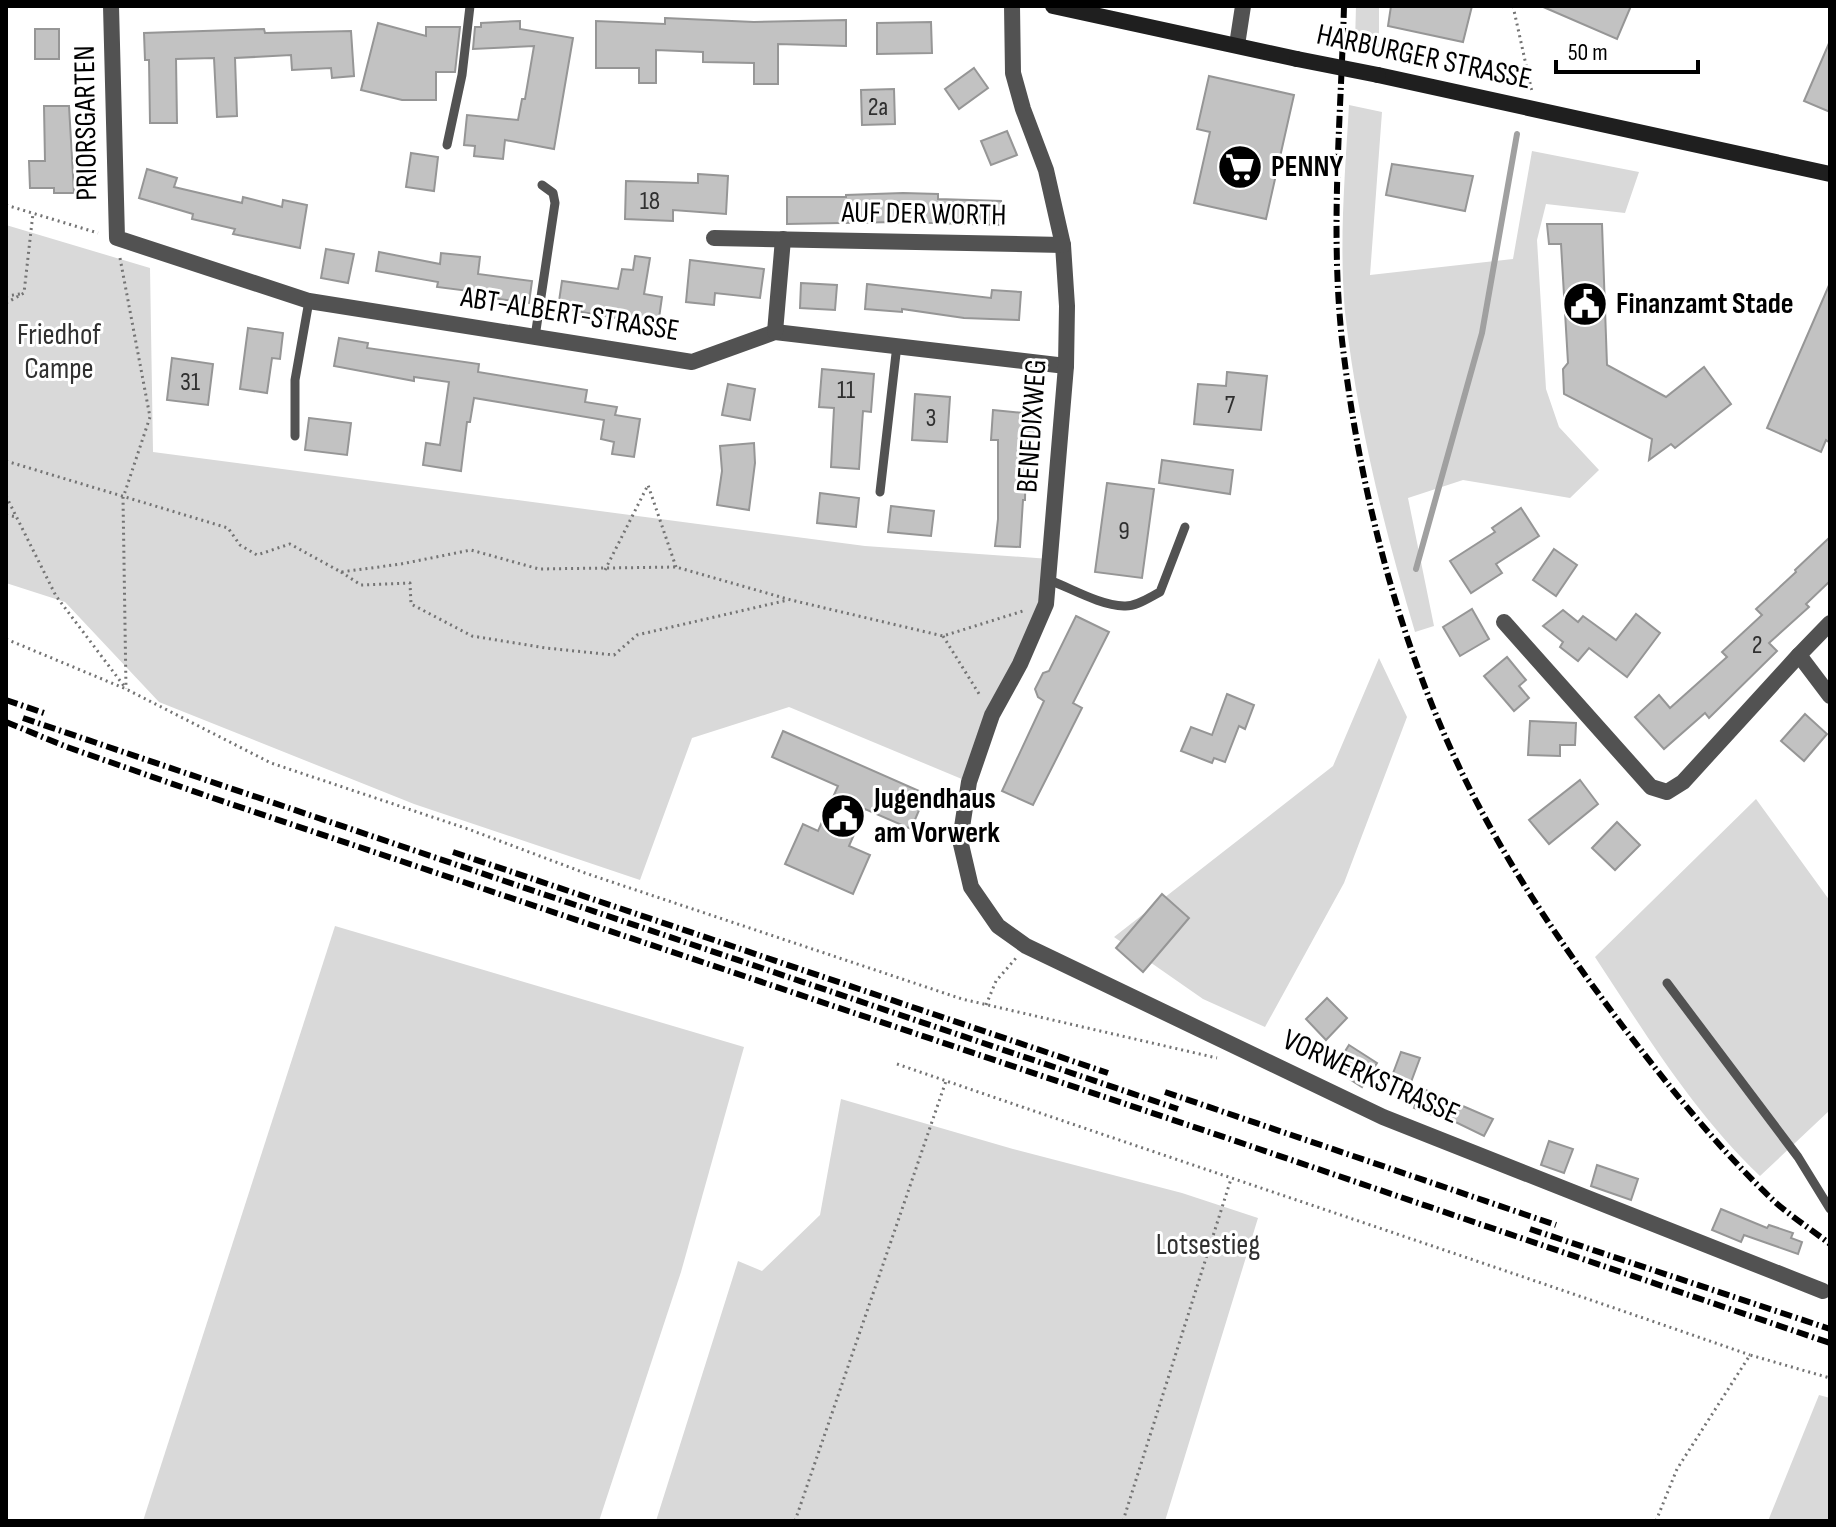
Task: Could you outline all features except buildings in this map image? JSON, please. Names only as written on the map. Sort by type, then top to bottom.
[{"type":"main road","name":"HARBURGER STRASSE","points":[[1053,6],[1830,174]]},
{"type":"street","name":"PRIORSGARTEN","points":[[111,6],[117,238]]},
{"type":"street","name":"BENEDIXWEG","points":[[960,840],[969,782],[992,715],[1020,664],[1046,604],[1066,366],[1067,306],[1063,245],[1046,170],[1013,73],[1012,6]]},
{"type":"street","points":[[1237,45],[1243,6]]},
{"type":"street","name":"ABT-ALBERT-STRASSE","points":[[117,238],[309,301],[692,362],[775,332],[1066,366]]},
{"type":"street","name":"AUF DER WORTH","points":[[714,238],[1063,245]]},
{"type":"street","points":[[775,332],[783,239]]},
{"type":"street","points":[[1504,622],[1651,787],[1667,792],[1683,782],[1830,623]]},
{"type":"street","points":[[1799,655],[1830,696]]},
{"type":"street","name":"VORWERKSTRASSE","points":[[960,840],[971,887],[998,926],[1026,946],[1383,1117],[1823,1291]]},
{"type":"lane","points":[[447,145],[462,75],[470,6]]},
{"type":"lane","points":[[535,337],[555,203],[553,193],[542,185]]},
{"type":"lane","points":[[295,436],[295,380],[309,301]]},
{"type":"lane","points":[[880,492],[897,345]]},
{"type":"lane","points":[[1049,580],[1126,607],[1143,601],[1160,592],[1185,527]]},
{"type":"lane","points":[[1667,983],[1798,1157],[1830,1209]]},
{"type":"path","points":[[1513,6],[1528,66],[1534,108]]},
{"type":"path","points":[[6,205],[117,238],[150,417],[123,498],[126,689]]},
{"type":"path","points":[[24,293],[33,213]]},
{"type":"path","points":[[6,296],[24,293]]},
{"type":"path","points":[[6,303],[24,293]]},
{"type":"path","points":[[6,461],[228,528],[240,545],[257,555],[290,544],[361,585],[410,583],[411,604],[472,636],[614,655],[637,635],[791,600]]},
{"type":"path","points":[[605,570],[648,485],[676,567]]},
{"type":"path","points":[[6,496],[56,596],[126,689]]},
{"type":"path","points":[[6,515],[17,517]]},
{"type":"path","points":[[341,572],[471,550],[539,569],[676,567],[791,600],[943,636],[1046,604]]},
{"type":"path","points":[[943,636],[992,715]]},
{"type":"path","points":[[6,639],[126,689],[271,763],[468,829],[585,873],[985,1005],[1223,1060]]},
{"type":"path","points":[[985,1005],[996,981],[1026,946]]},
{"type":"path","points":[[897,1064],[1750,1355],[1830,1378]]},
{"type":"path","points":[[795,1521],[946,1081]]},
{"type":"path","points":[[1123,1521],[1231,1179]]},
{"type":"path","points":[[1656,1521],[1677,1469],[1750,1355]]},
{"type":"green space","points":[[1356,6],[1379,6],[1379,47],[1355,42]]},
{"type":"green space","points":[[1349,105],[1382,112],[1370,275],[1513,259],[1532,151],[1639,172],[1625,213],[1546,204],[1537,240],[1546,389],[1559,427],[1599,470],[1570,498],[1463,480],[1408,498],[1434,626],[1415,632],[1373,474],[1350,352],[1343,286],[1344,183]]},
{"type":"green space","name":"Friedhof Campe","points":[[6,225],[150,268],[153,452],[865,546],[1050,559],[1046,604],[969,782],[789,707],[692,738],[640,880],[414,804],[159,702],[65,602],[6,583]]},
{"type":"green space","points":[[1379,658],[1407,717],[1344,883],[1265,1027],[1203,999],[1114,937],[1333,766]]},
{"type":"green space","points":[[1756,799],[1830,901],[1830,1110],[1760,1176],[1692,1099],[1595,957]]},
{"type":"green space","points":[[335,926],[744,1047],[681,1272],[599,1521],[143,1521]]},
{"type":"green space","name":"Lotsestieg","points":[[841,1099],[1013,1149],[1182,1193],[1258,1218],[1165,1521],[656,1521],[738,1261],[762,1271],[820,1215]]},
{"type":"green space","points":[[1819,1395],[1830,1398],[1830,1521],[1768,1521]]},
{"type":"waterway","points":[[1416,569],[1482,333],[1517,134]]},
{"type":"railway","points":[[1344,6],[1337,257],[1342,340],[1350,402],[1392,590],[1435,711],[1460,769],[1504,851],[1553,929],[1606,1004],[1734,1161],[1775,1202],[1830,1244]]},
{"type":"railway","points":[[6,700],[44,713]]},
{"type":"railway","points":[[23,718],[1178,1109]]},
{"type":"railway","points":[[6,722],[67,747],[213,798],[1830,1343]]},
{"type":"railway","points":[[453,852],[1108,1073]]},
{"type":"railway","points":[[1165,1092],[1556,1225]]},
{"type":"railway","points":[[1530,1229],[1830,1329]]},
{"type":"place","name":"PENNY","points":[[1240,167]]},
{"type":"place","name":"Finanzamt Stade","points":[[1585,304]]},
{"type":"place","name":"Jugendhaus am Vorwerk","points":[[843,816]]}]
